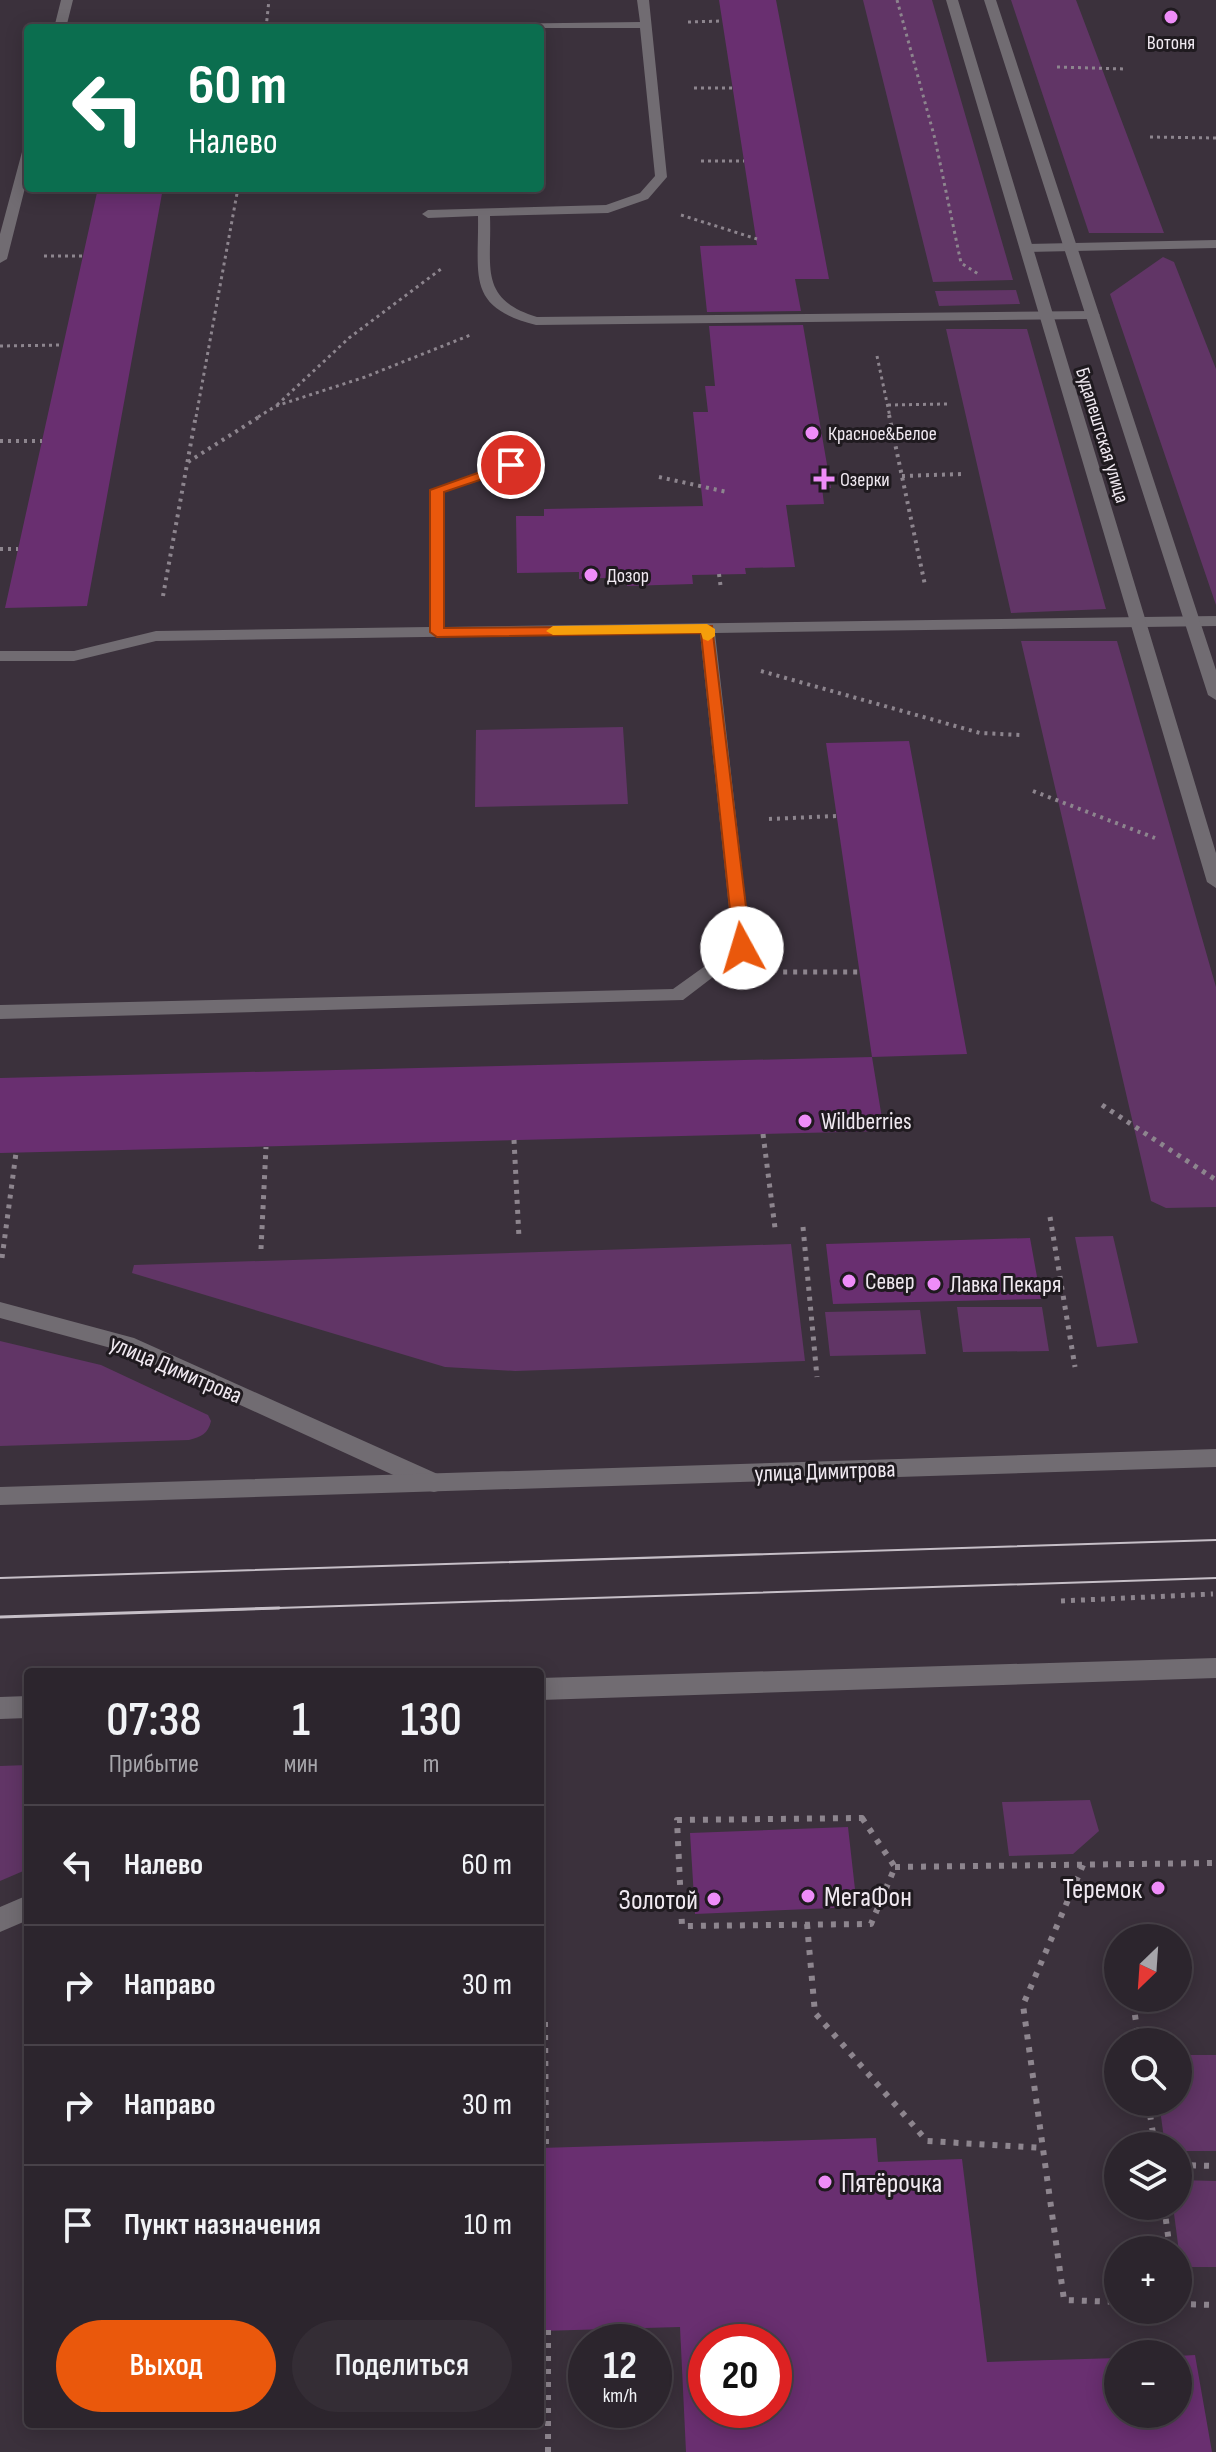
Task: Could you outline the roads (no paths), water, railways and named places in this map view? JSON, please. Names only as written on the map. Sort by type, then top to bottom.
[{"type":"street","points":[[61,24],[67,0]]},
{"type":"street","points":[[428,214],[597,210],[635,201],[655,187],[661,177],[643,0]]},
{"type":"street","name":"Будапештская улица","points":[[952,0],[1216,882]]},
{"type":"street","name":"Будапештская улица","points":[[990,0],[1216,695]]},
{"type":"street","points":[[544,26],[645,25]]},
{"type":"street","points":[[0,259],[24,167]]},
{"type":"street","points":[[529,194],[530,212]]},
{"type":"street","points":[[484,213],[486,288],[500,308],[514,315],[560,323],[1093,315]]},
{"type":"street","points":[[1027,248],[1216,244]]},
{"type":"street","points":[[437,632],[437,490],[535,457]]},
{"type":"street","points":[[0,656],[74,656],[156,636],[1216,621]]},
{"type":"street","points":[[0,1012],[677,995],[742,948],[707,629]]},
{"type":"street","name":"улица Димитрова","points":[[0,1310],[127,1344],[434,1483]]},
{"type":"street","name":"улица Димитрова","points":[[0,1496],[1216,1458]]},
{"type":"street","points":[[544,1689],[1216,1668]]},
{"type":"street","points":[[0,1708],[24,1707]]},
{"type":"street","points":[[0,1920],[24,1909]]},
{"type":"tram line","points":[[0,1578],[1216,1540]]},
{"type":"tram line","points":[[217,1610],[1216,1578]]},
{"type":"tram line","points":[[217,1610],[279,1608]]},
{"type":"tram line","points":[[0,1617],[217,1610]]},
{"type":"place","name":"Вотоня","points":[[1171,17]]},
{"type":"place","name":"Красное&Белое","points":[[812,433]]},
{"type":"place","name":"Озерки","points":[[824,479]]},
{"type":"place","name":"Дозор","points":[[591,575]]},
{"type":"place","name":"Wildberries","points":[[805,1121]]},
{"type":"place","name":"Север","points":[[849,1281]]},
{"type":"place","name":"Лавка Пекаря","points":[[934,1284]]},
{"type":"place","name":"Теремок","points":[[1158,1888]]},
{"type":"place","name":"МегаФон","points":[[808,1896]]},
{"type":"place","name":"Золотой","points":[[714,1899]]},
{"type":"place","name":"Пятёрочка","points":[[825,2182]]}]
